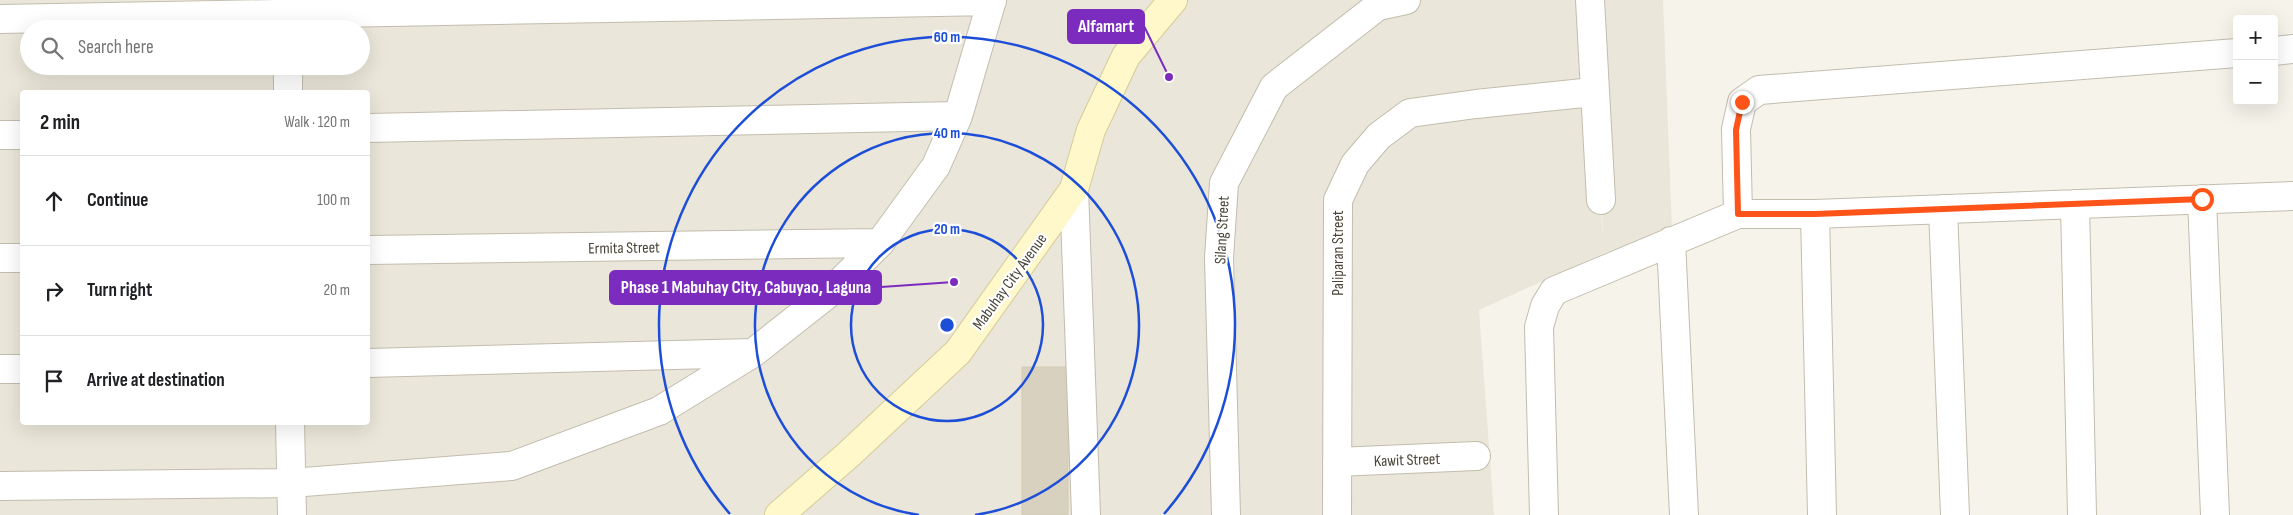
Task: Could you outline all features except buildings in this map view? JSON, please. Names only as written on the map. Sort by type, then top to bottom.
[{"type":"street","name":"Mabuhay City Avenue","points":[[779,515],[848,455],[958,352],[1074,189],[1090,130],[1126,56],[1173,0]]},
{"type":"street","name":"Silang Street","points":[[1226,515],[1219,258],[1224,183],[1274,87],[1378,6],[1406,0]]},
{"type":"street","points":[[1590,0],[1593,92],[1601,200]]},
{"type":"street","points":[[0,19],[992,1],[958,116],[936,166],[880,243],[829,293],[753,353],[659,411],[512,466],[291,483],[0,486]]},
{"type":"street","points":[[2278,51],[2293,49]]},
{"type":"street","points":[[1738,214],[1736,130],[1742,102],[1759,90],[2233,54]]},
{"type":"street","points":[[288,75],[288,90]]},
{"type":"street","name":"Paliparan Street","points":[[1337,515],[1338,200],[1354,164],[1379,136],[1410,113],[1593,92]]},
{"type":"street","points":[[370,128],[958,116]]},
{"type":"street","points":[[0,135],[20,135]]},
{"type":"street","points":[[1074,189],[1086,515]]},
{"type":"street","points":[[1544,515],[1539,327],[1545,306],[1554,291],[1671,241],[1738,214],[1815,214],[1943,210],[2293,196]]},
{"type":"street","points":[[2202,199],[2215,515]]},
{"type":"street","points":[[2075,204],[2082,515]]},
{"type":"street","points":[[1943,210],[1955,515]]},
{"type":"street","points":[[1815,214],[1822,515]]},
{"type":"street","points":[[1671,241],[1684,515]]},
{"type":"street","name":"Ermita Street","points":[[370,250],[880,243]]},
{"type":"street","points":[[0,258],[20,258]]},
{"type":"street","points":[[370,363],[753,353]]},
{"type":"street","points":[[0,369],[20,369]]},
{"type":"street","points":[[290,425],[292,515]]},
{"type":"street","name":"Kawit Street","points":[[1337,462],[1476,456]]},
{"type":"shaded area","points":[[0,0],[1585,0],[1603,238],[1596,0],[1663,0],[1672,230],[1604,253],[1479,310],[1494,515],[0,515]]},
{"type":"place","name":"Alfamart","points":[[1169,77]]},
{"type":"place","name":"Phase 1 Mabuhay City, Cabuyao, Laguna","points":[[954,282]]},
{"type":"route","points":[[1742,102],[1736,130],[1738,214],[1815,214],[2202,199]]}]
